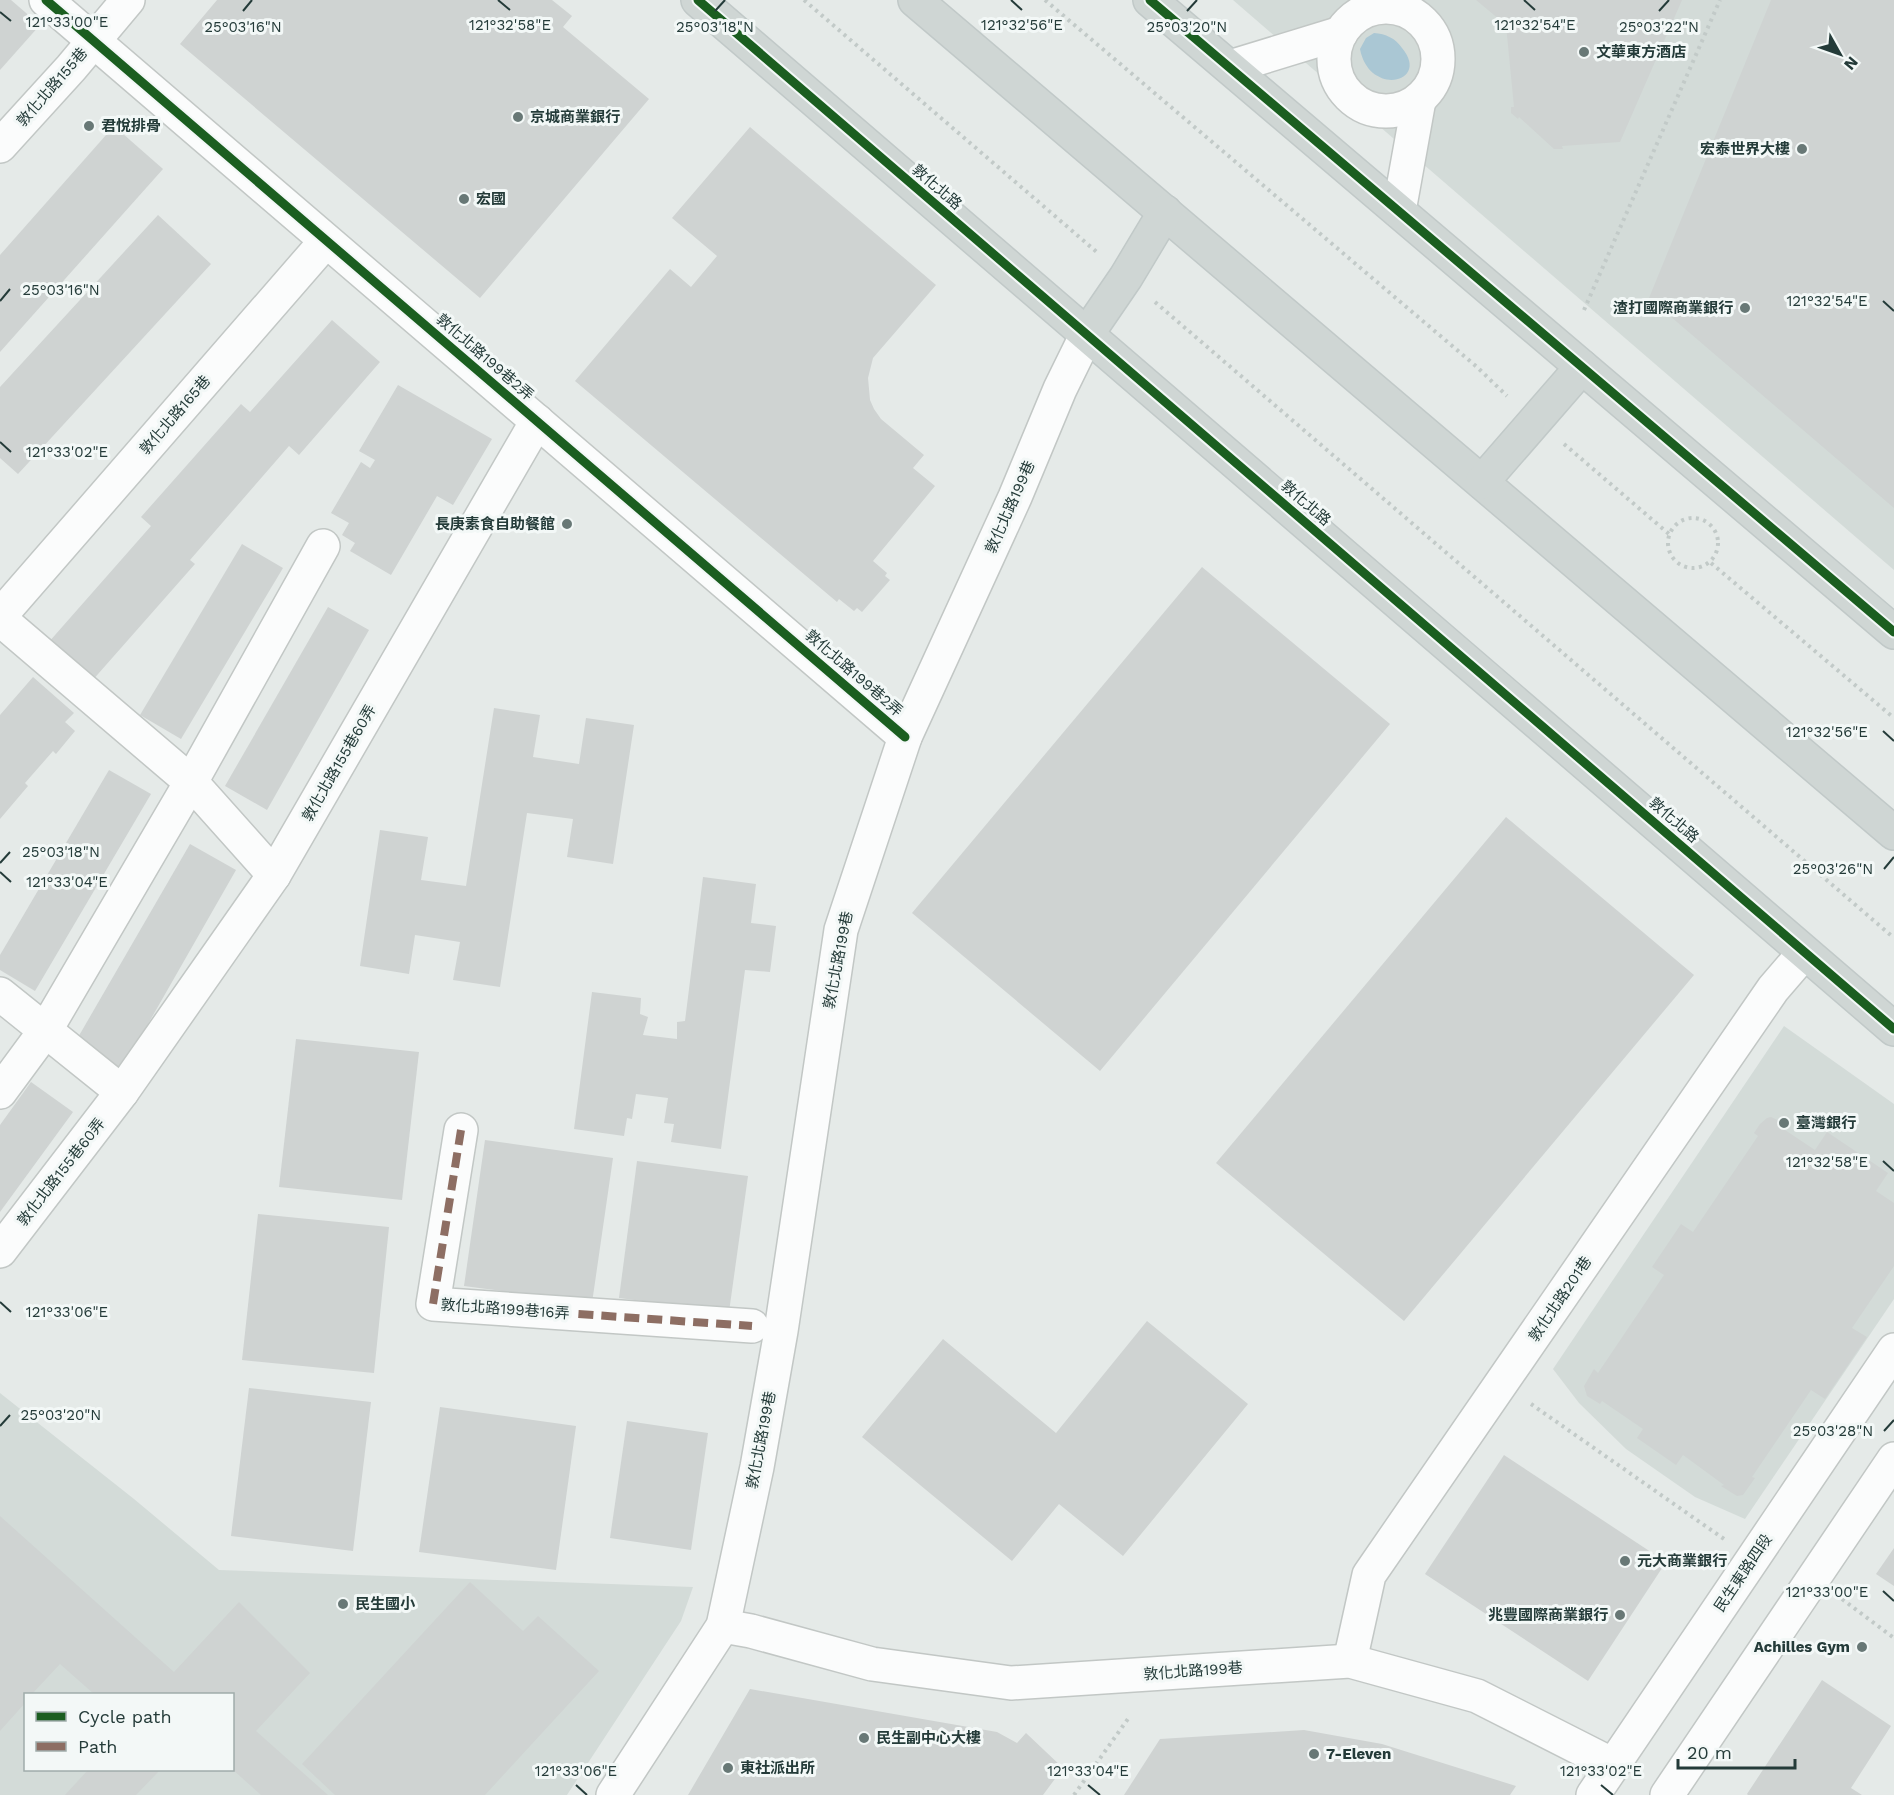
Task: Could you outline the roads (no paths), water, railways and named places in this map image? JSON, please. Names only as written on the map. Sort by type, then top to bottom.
[{"type":"main road","name":"敦化北路","points":[[698,0],[1011,272],[1087,334],[1894,1029]]},
{"type":"main road","points":[[915,0],[1894,833]]},
{"type":"main road","points":[[1150,0],[1894,632]]},
{"type":"main road","points":[[1087,334],[1126,277],[1165,212]]},
{"type":"main road","points":[[1482,482],[1582,367]]},
{"type":"street","name":"敦化北路199巷2弄","points":[[46,0],[905,737]]},
{"type":"street","name":"敦化北路155巷","points":[[0,146],[71,68],[128,0]]},
{"type":"street","points":[[1391,6],[1409,11],[1423,21],[1433,36],[1439,52],[1437,70],[1430,87],[1419,100],[1404,108],[1387,112],[1371,109],[1355,101],[1343,89],[1336,74],[1334,58],[1341,33],[1345,26],[1358,15],[1374,8],[1391,6]]},
{"type":"street","points":[[1230,68],[1341,33]]},
{"type":"street","points":[[1399,211],[1419,100]]},
{"type":"street","name":"敦化北路165巷","points":[[0,618],[326,241]]},
{"type":"street","name":"敦化北路199巷","points":[[613,1795],[723,1626],[757,1467],[781,1331],[841,930],[905,737],[1015,497],[1060,389],[1087,334]]},
{"type":"street","name":"敦化北路155巷60弄","points":[[0,1251],[122,1092],[274,875],[537,421]]},
{"type":"street","points":[[0,1092],[45,1031],[191,782],[323,546]]},
{"type":"street","points":[[0,618],[191,782],[274,875]]},
{"type":"street","name":"敦化北路201巷","points":[[1350,1661],[1370,1575],[1773,989],[1804,953]]},
{"type":"street","points":[[0,994],[122,1092]]},
{"type":"street","name":"敦化北路199巷16弄","points":[[461,1130],[433,1304],[752,1326]]},
{"type":"street","name":"民生東路四段","points":[[1593,1795],[1894,1350]]},
{"type":"street","points":[[1675,1792],[1894,1459]]},
{"type":"street","name":"敦化北路199巷","points":[[723,1626],[751,1631],[872,1664],[1011,1683],[1350,1661],[1477,1696],[1613,1765]]},
{"type":"water","points":[[1374,33],[1390,37],[1402,48],[1409,60],[1409,70],[1404,76],[1395,80],[1385,79],[1374,74],[1366,64],[1360,49],[1366,38]]},
{"type":"place","name":"文華東方酒店","points":[[1584,52]]},
{"type":"place","name":"京城商業銀行","points":[[518,117]]},
{"type":"place","name":"君悅排骨","points":[[89,126]]},
{"type":"place","name":"宏泰世界大樓","points":[[1802,149]]},
{"type":"place","name":"宏國","points":[[464,199]]},
{"type":"place","name":"渣打國際商業銀行","points":[[1745,308]]},
{"type":"place","name":"長庚素食自助餐館","points":[[567,524]]},
{"type":"place","name":"臺灣銀行","points":[[1784,1123]]},
{"type":"place","name":"元大商業銀行","points":[[1625,1561]]},
{"type":"place","name":"民生國小","points":[[343,1604]]},
{"type":"place","name":"兆豐國際商業銀行","points":[[1620,1615]]},
{"type":"place","name":"Achilles Gym","points":[[1862,1647]]},
{"type":"place","name":"民生副中心大樓","points":[[864,1738]]},
{"type":"place","name":"7-Eleven","points":[[1314,1754]]},
{"type":"place","name":"東社派出所","points":[[728,1768]]}]
